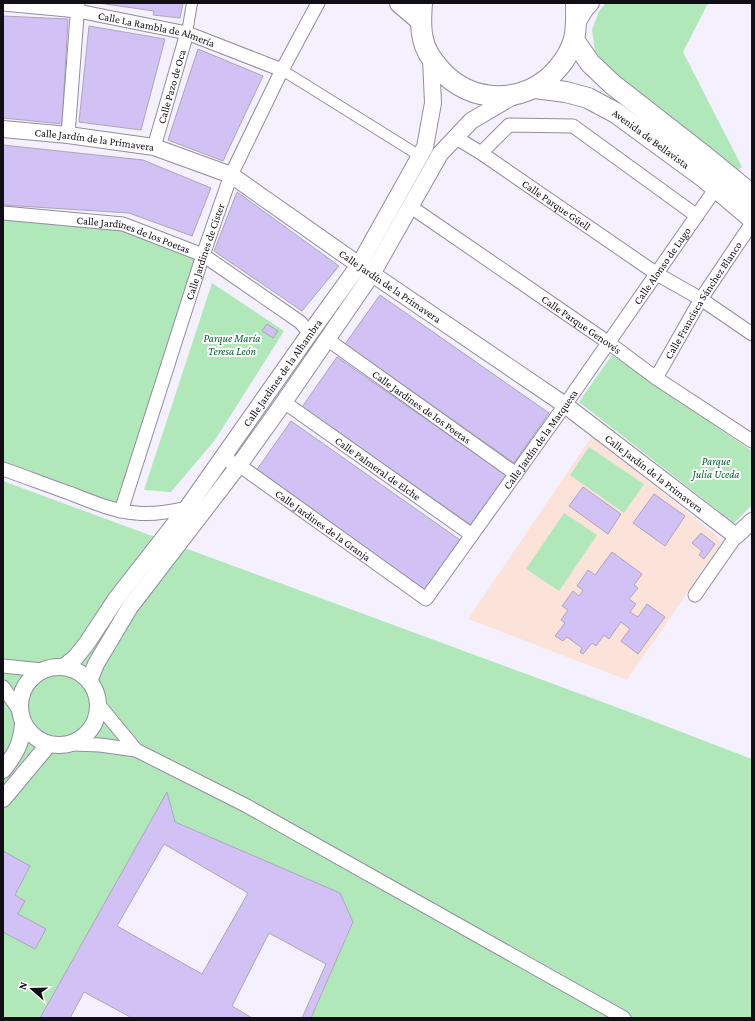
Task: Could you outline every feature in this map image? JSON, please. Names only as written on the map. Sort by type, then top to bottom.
[{"type":"main road","points":[[400,3],[421,12],[423,40],[431,59],[446,77],[467,90],[491,97],[515,95],[535,88],[552,75],[565,59],[575,21],[590,3]]},
{"type":"main road","name":"Avenida de Bellavista","points":[[575,21],[590,63],[612,84],[752,195]]},
{"type":"main road","name":"Avenida de Bellavista","points":[[535,88],[566,92],[588,98],[616,113],[676,156],[752,218]]},
{"type":"street","name":"Calle Pazo de Oca","points":[[154,147],[187,33],[192,3]]},
{"type":"street","name":"Calle Jardines de Cister","points":[[120,511],[203,255],[231,175],[282,70],[318,3]]},
{"type":"street","name":"Calle La Rambla de Almería","points":[[3,4],[78,7],[187,33],[282,70]]},
{"type":"street","points":[[68,135],[78,7]]},
{"type":"street","name":"Calle Jardines de la Alhambra","points":[[89,681],[96,664],[130,607],[239,465],[328,340],[366,270],[425,147],[433,103],[431,59]]},
{"type":"street","points":[[282,70],[420,156]]},
{"type":"street","name":"Calle Jardines de la Alhambra","points":[[64,667],[76,657],[87,643],[116,599],[187,508],[310,333],[366,270],[411,207],[440,154],[471,121],[515,95]]},
{"type":"street","points":[[481,153],[509,125],[573,126],[697,216]]},
{"type":"street","name":"Calle Jardín de la Primavera","points":[[3,129],[68,135],[154,147],[231,175],[366,270],[565,405],[736,536]]},
{"type":"street","name":"Calle Parque Güell","points":[[455,137],[481,153],[656,274],[701,299],[752,334]]},
{"type":"street","name":"Calle Alonso de Lugo","points":[[608,344],[716,188]]},
{"type":"street","name":"Calle Parque Genovés","points":[[411,207],[656,378],[752,440]]},
{"type":"street","name":"Calle Jardines de los Poetas","points":[[3,213],[124,224],[203,255],[300,322],[310,333]]},
{"type":"street","name":"Calle Francisca Sánchez Blanco","points":[[656,378],[701,299],[752,223]]},
{"type":"street","name":"Calle Jardines de los Poetas","points":[[328,340],[516,474]]},
{"type":"street","name":"Calle Jardín de la Marquesa","points":[[426,599],[608,344]]},
{"type":"street","name":"Calle Palmeral de Elche","points":[[284,402],[472,535]]},
{"type":"street","name":"Calle Jardines de la Granja","points":[[229,450],[227,456],[228,460],[233,464],[239,465],[426,599]]},
{"type":"street","points":[[3,469],[120,511],[153,513],[169,512],[187,508]]},
{"type":"street","points":[[695,595],[736,536],[752,521]]},
{"type":"street","points":[[3,666],[42,670]]},
{"type":"street","points":[[3,770],[14,756],[22,739],[20,698],[24,687],[32,677],[42,670],[53,667],[64,667],[74,670],[82,674],[89,681],[96,692],[98,704],[97,717],[92,728],[84,737],[73,744]]},
{"type":"street","points":[[3,687],[31,735],[39,741],[48,745],[100,745],[136,750],[247,806],[624,1018]]},
{"type":"street","points":[[98,704],[136,750]]},
{"type":"street","points":[[3,799],[48,745]]},
{"type":"shaded area","points":[[592,436],[723,541],[627,680],[468,619]]},
{"type":"green space","points":[[606,3],[708,3],[683,52],[742,167],[736,172],[616,79],[595,51],[592,30],[599,11]]},
{"type":"green space","points":[[3,213],[123,224],[203,255],[123,505],[3,474]]},
{"type":"green space","name":"Parque María Teresa León","points":[[212,283],[284,331],[215,440],[171,492],[144,490]]},
{"type":"green space","name":"Parque Julia Uceda","points":[[612,355],[752,451],[752,505],[734,523],[579,402]]},
{"type":"green space","points":[[589,447],[644,484],[624,513],[570,475]]},
{"type":"green space","points":[[3,481],[624,710],[752,759],[752,1018],[311,1018],[353,923],[340,893],[175,822],[167,792],[40,1018],[3,1018]]},
{"type":"green space","points":[[564,513],[597,535],[559,591],[526,569]]},
{"type":"building","points":[[98,3],[183,3],[180,18],[153,15],[154,11]]},
{"type":"building","points":[[3,16],[68,19],[62,124],[3,118]]},
{"type":"building","points":[[89,26],[165,39],[141,130],[79,122]]},
{"type":"building","points":[[198,49],[263,76],[223,161],[168,140]]},
{"type":"building","points":[[3,145],[143,160],[211,188],[192,236],[129,213],[3,205]]},
{"type":"building","points":[[237,192],[339,266],[302,311],[214,251]]},
{"type":"building","points":[[380,295],[549,413],[514,463],[345,344]]},
{"type":"building","points":[[267,324],[278,331],[273,338],[262,331]]},
{"type":"building","points":[[337,357],[506,475],[471,525],[302,407]]},
{"type":"building","points":[[291,421],[460,540],[425,590],[256,471]]},
{"type":"building","points":[[583,487],[621,514],[608,534],[569,506]]},
{"type":"building","points":[[654,494],[685,516],[665,546],[633,523]]},
{"type":"building","points":[[701,533],[715,544],[704,559],[699,555],[702,551],[692,543]]},
{"type":"building","points":[[612,552],[642,574],[634,585],[638,588],[629,599],[636,604],[630,612],[638,617],[647,604],[665,617],[638,654],[621,641],[630,629],[621,622],[609,639],[604,635],[596,646],[592,643],[583,654],[580,652],[582,648],[567,637],[563,641],[555,636],[565,623],[561,620],[568,610],[562,606],[573,591],[579,596],[583,590],[577,586],[588,570],[595,575]]},
{"type":"building","points":[[167,792],[175,822],[340,893],[353,922],[311,1018],[302,1018],[326,964],[269,933],[232,1006],[252,1018],[132,1018],[84,992],[70,1018],[40,1018]],"holes":[[[164,844],[248,893],[202,974],[117,926]]]},
{"type":"building","points":[[3,851],[30,866],[15,895],[25,901],[18,914],[46,929],[35,949],[3,932]]}]
